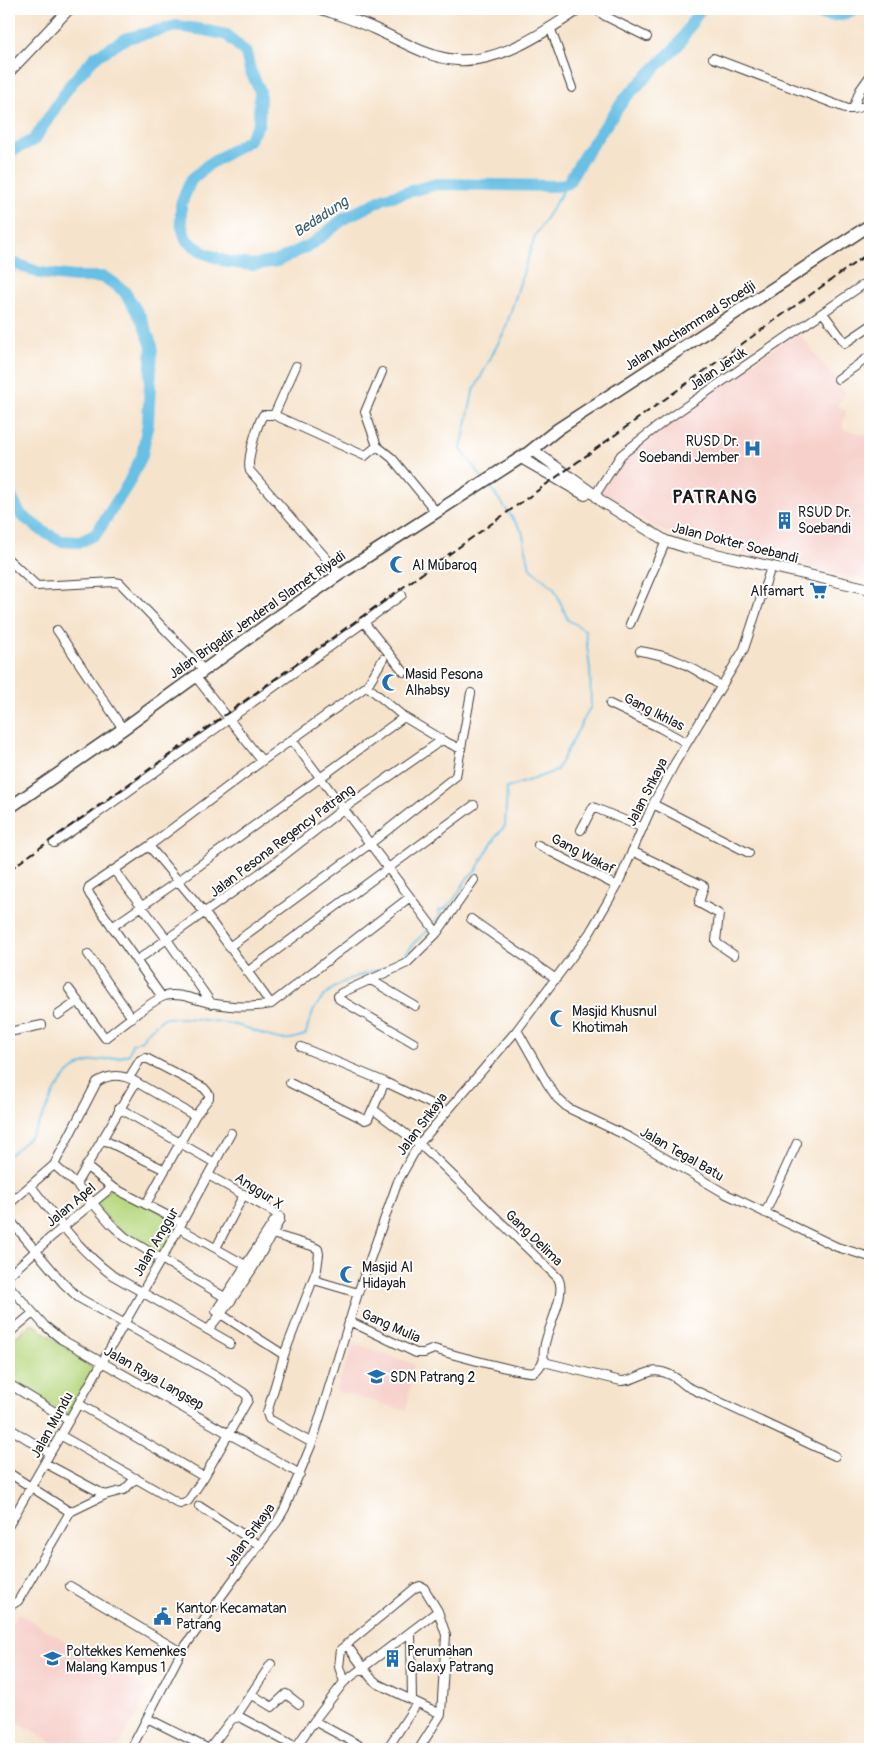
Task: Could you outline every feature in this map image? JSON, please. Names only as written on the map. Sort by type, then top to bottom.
[{"type":"main road","points":[[9,72],[69,9]]},
{"type":"main road","points":[[322,9],[341,12],[420,50],[456,60],[474,59],[494,54],[524,42],[579,9]]},
{"type":"main road","name":"Jalan Mochammad Sroedji","points":[[528,454],[558,429],[870,225]]},
{"type":"main road","name":"Jalan Brigadir Jenderal Slamet Riyadi","points":[[9,807],[123,729],[340,574],[528,454]]},
{"type":"main road","name":"Jalan Dokter Soebandi","points":[[528,454],[666,541],[771,567],[870,588]]},
{"type":"street","points":[[596,9],[605,16],[647,36]]},
{"type":"street","points":[[550,27],[572,88]]},
{"type":"street","points":[[713,58],[839,106],[853,109],[870,105]]},
{"type":"street","points":[[853,109],[860,90],[870,76]]},
{"type":"street","name":"Jalan Jeruk","points":[[599,499],[621,455],[666,420],[870,280]]},
{"type":"street","points":[[823,313],[845,343],[870,326]]},
{"type":"street","points":[[838,379],[870,356]]},
{"type":"street","points":[[274,415],[296,366]]},
{"type":"street","points":[[382,372],[365,412],[377,446],[392,458],[437,513]]},
{"type":"street","points":[[340,574],[249,468],[261,418],[264,415],[274,415],[365,456],[377,446]]},
{"type":"street","points":[[630,624],[666,541]]},
{"type":"street","points":[[9,560],[37,586],[120,583],[200,673],[229,719],[262,760]]},
{"type":"street","name":"Jalan Srikaya","points":[[131,1749],[181,1652],[286,1508],[312,1442],[358,1293],[398,1181],[419,1144],[517,1030],[589,934],[617,886],[654,804],[687,744],[744,649],[771,567]]},
{"type":"street","points":[[54,843],[402,595]]},
{"type":"street","points":[[363,621],[404,672]]},
{"type":"street","points":[[57,630],[123,729]]},
{"type":"street","points":[[640,651],[675,658],[721,686]]},
{"type":"street","points":[[162,997],[88,891],[90,886],[149,846],[262,760],[367,686],[383,659]]},
{"type":"street","points":[[367,686],[404,717],[461,749]]},
{"type":"street","points":[[229,948],[371,843],[456,776],[471,693]]},
{"type":"street","name":"Gang Ikhlas","points":[[610,704],[660,728],[687,744]]},
{"type":"street","points":[[112,927],[404,717]]},
{"type":"street","points":[[292,740],[436,932]]},
{"type":"street","name":"Jalan Pesona Regency Patrang","points":[[136,960],[205,913],[343,810],[442,740]]},
{"type":"street","points":[[654,804],[749,853]]},
{"type":"street","points":[[247,972],[474,805]]},
{"type":"street","points":[[580,830],[593,807],[642,828]]},
{"type":"street","name":"Gang Wakaf","points":[[538,845],[617,886]]},
{"type":"street","points":[[149,846],[205,913],[271,1004]]},
{"type":"street","points":[[632,851],[704,886],[699,903],[719,914],[716,941],[734,955]]},
{"type":"street","points":[[114,870],[166,938],[212,1004]]},
{"type":"street","points":[[414,1042],[339,999],[338,996],[404,965],[436,932],[474,880]]},
{"type":"street","points":[[69,989],[105,1038],[162,997],[180,996],[212,1004],[247,1008],[271,1004],[410,897]]},
{"type":"street","points":[[471,918],[556,979]]},
{"type":"street","points":[[88,954],[132,1018]]},
{"type":"street","points":[[371,980],[415,1006]]},
{"type":"street","points":[[58,1015],[78,1001]]},
{"type":"street","points":[[9,1032],[42,1025]]},
{"type":"street","name":"Jalan Tegal Batu","points":[[517,1030],[546,1083],[557,1098],[568,1108],[629,1138],[726,1194],[766,1214],[838,1247],[870,1257]]},
{"type":"street","points":[[301,1047],[385,1082],[446,1111]]},
{"type":"street","points":[[76,1184],[119,1108],[140,1060],[146,1058],[209,1092],[209,1098],[195,1116],[146,1204]]},
{"type":"street","points":[[9,1204],[54,1165],[96,1082],[106,1077],[116,1076],[132,1080],[195,1116]]},
{"type":"street","points":[[290,1083],[365,1120],[368,1119],[385,1082]]},
{"type":"street","points":[[119,1108],[215,1163]]},
{"type":"street","points":[[373,1109],[419,1144]]},
{"type":"street","name":"Jalan Anggur","points":[[101,1362],[181,1226],[231,1134]]},
{"type":"street","points":[[102,1139],[164,1170]]},
{"type":"street","points":[[766,1214],[796,1143]]},
{"type":"street","name":"Gang Delima","points":[[419,1144],[559,1280],[560,1289],[556,1311],[543,1350],[544,1360]]},
{"type":"street","points":[[54,1165],[76,1184],[125,1237],[229,1299]]},
{"type":"street","points":[[86,1166],[112,1187]]},
{"type":"street","name":"Anggur X","points":[[208,1174],[244,1194],[280,1218],[280,1221],[250,1267]]},
{"type":"street","points":[[30,1186],[83,1251],[97,1264],[112,1275],[230,1342],[230,1344]]},
{"type":"street","name":"Jalan Apel","points":[[9,1275],[112,1187],[146,1204],[250,1267]]},
{"type":"street","points":[[216,1248],[244,1194]]},
{"type":"street","points":[[208,1330],[221,1315],[278,1215]]},
{"type":"street","points":[[9,1219],[63,1283],[79,1298],[214,1374],[247,1396],[248,1400],[204,1477],[188,1501],[180,1504],[60,1435]]},
{"type":"street","points":[[272,1234],[316,1248],[319,1257],[314,1280],[284,1355],[267,1417],[312,1442]]},
{"type":"street","points":[[314,1280],[358,1293]]},
{"type":"street","name":"Jalan Raya Langsep","points":[[9,1286],[33,1313],[61,1339],[300,1474]]},
{"type":"street","points":[[9,1334],[33,1313]]},
{"type":"street","points":[[221,1315],[284,1355]]},
{"type":"street","name":"Gang Mulia","points":[[349,1321],[416,1352],[424,1353],[434,1349],[531,1373],[536,1371],[544,1360]]},
{"type":"street","points":[[544,1360],[548,1363],[622,1382],[649,1372],[659,1371],[673,1375],[686,1386],[835,1456]]},
{"type":"street","name":"Jalan Mundu","points":[[9,1524],[32,1487],[101,1362]]},
{"type":"street","points":[[9,1384],[68,1420]]},
{"type":"street","points":[[79,1404],[204,1477]]},
{"type":"street","points":[[9,1428],[50,1453]]},
{"type":"street","points":[[45,1463],[105,1495]]},
{"type":"street","points":[[9,1473],[70,1512]]},
{"type":"street","points":[[13,1604],[18,1601],[70,1512],[105,1495],[125,1489],[136,1478]]},
{"type":"street","points":[[198,1506],[259,1545]]},
{"type":"street","points":[[70,1586],[181,1652]]},
{"type":"street","points":[[344,1682],[339,1667],[341,1649],[415,1588],[420,1586],[424,1588],[438,1611],[446,1635],[441,1714],[419,1749]]},
{"type":"street","points":[[234,1718],[240,1717],[298,1748],[314,1721],[344,1682],[438,1611]]},
{"type":"street","points":[[387,1749],[414,1701],[411,1632]]},
{"type":"street","points":[[346,1644],[378,1684],[441,1714]]},
{"type":"street","points":[[147,1718],[209,1749],[234,1718],[271,1664]]},
{"type":"street","points":[[251,1694],[272,1707],[286,1694],[299,1704]]},
{"type":"street","points":[[314,1721],[366,1749]]},
{"type":"shaded area","name":"RUSD Dr. Soebandi Jember","points":[[798,332],[846,393],[837,405],[846,411],[842,429],[870,436],[870,581],[721,549],[658,529],[600,492],[619,463],[682,412]]},
{"type":"shaded area","name":"SDN Patrang 2","points":[[354,1343],[414,1364],[406,1411],[336,1391]]},
{"type":"shaded area","name":"Poltekkes Kemenkes Malang Kampus 1","points":[[18,1613],[149,1691],[118,1749],[66,1749],[9,1718],[9,1627]]},
{"type":"green space","points":[[113,1187],[181,1223],[161,1259],[125,1236],[93,1203]]},
{"type":"green space","points":[[32,1323],[94,1369],[68,1415],[9,1382],[9,1343]]},
{"type":"waterway","name":"Bedadung","points":[[9,152],[34,140],[70,85],[95,57],[127,38],[177,26],[227,35],[246,53],[250,70],[260,91],[259,123],[249,140],[208,165],[191,180],[181,204],[181,223],[186,240],[204,253],[228,262],[252,265],[277,261],[312,244],[345,218],[385,198],[437,184],[558,186],[568,183],[584,156],[625,98],[679,44],[700,9]]},
{"type":"waterway","name":"Bedadung","points":[[810,9],[826,15],[844,14],[855,9]]},
{"type":"waterway","points":[[482,478],[461,449],[473,392],[505,330],[535,236],[568,183]]},
{"type":"waterway","name":"Bedadung","points":[[9,261],[40,273],[74,277],[104,277],[124,291],[141,318],[152,346],[148,423],[142,456],[128,484],[96,534],[80,542],[61,541],[44,532],[21,515],[9,494]]},
{"type":"waterway","points":[[434,923],[440,917],[439,910],[443,910],[453,901],[505,826],[507,788],[556,771],[591,706],[590,669],[585,630],[568,620],[554,588],[530,568],[522,531],[487,483]]},
{"type":"waterway","points":[[9,1155],[32,1134],[60,1083],[74,1069],[94,1061],[129,1054],[132,1044],[142,1040],[146,1033],[164,1018],[213,1021],[240,1026],[273,1038],[296,1038],[306,1034],[309,1022],[318,1003],[332,989],[350,979],[398,962],[429,929]]},
{"type":"railway","points":[[9,870],[870,252]]},
{"type":"place","name":"RUSD Dr. Soebandi Jember","points":[[753,449]]},
{"type":"place","name":"RSUD Dr. Soebandi","points":[[784,520]]},
{"type":"place","name":"Al Mubaroq","points":[[398,565]]},
{"type":"place","name":"Alfamart","points":[[818,591]]},
{"type":"place","name":"Masid Pesona Alhabsy","points":[[391,682]]},
{"type":"place","name":"Masjid Khusnul Khotimah","points":[[558,1019]]},
{"type":"place","name":"Masjid Al Hidayah","points":[[348,1275]]},
{"type":"place","name":"SDN Patrang 2","points":[[376,1377]]},
{"type":"place","name":"Kantor Kecamatan Patrang","points":[[162,1616]]},
{"type":"place","name":"Poltekkes Kemenkes Malang Kampus 1","points":[[52,1659]]},
{"type":"place","name":"Perumahan Galaxy Patrang","points":[[393,1659]]},
{"type":"district","name":"PATRANG","points":[[715,497]]}]
